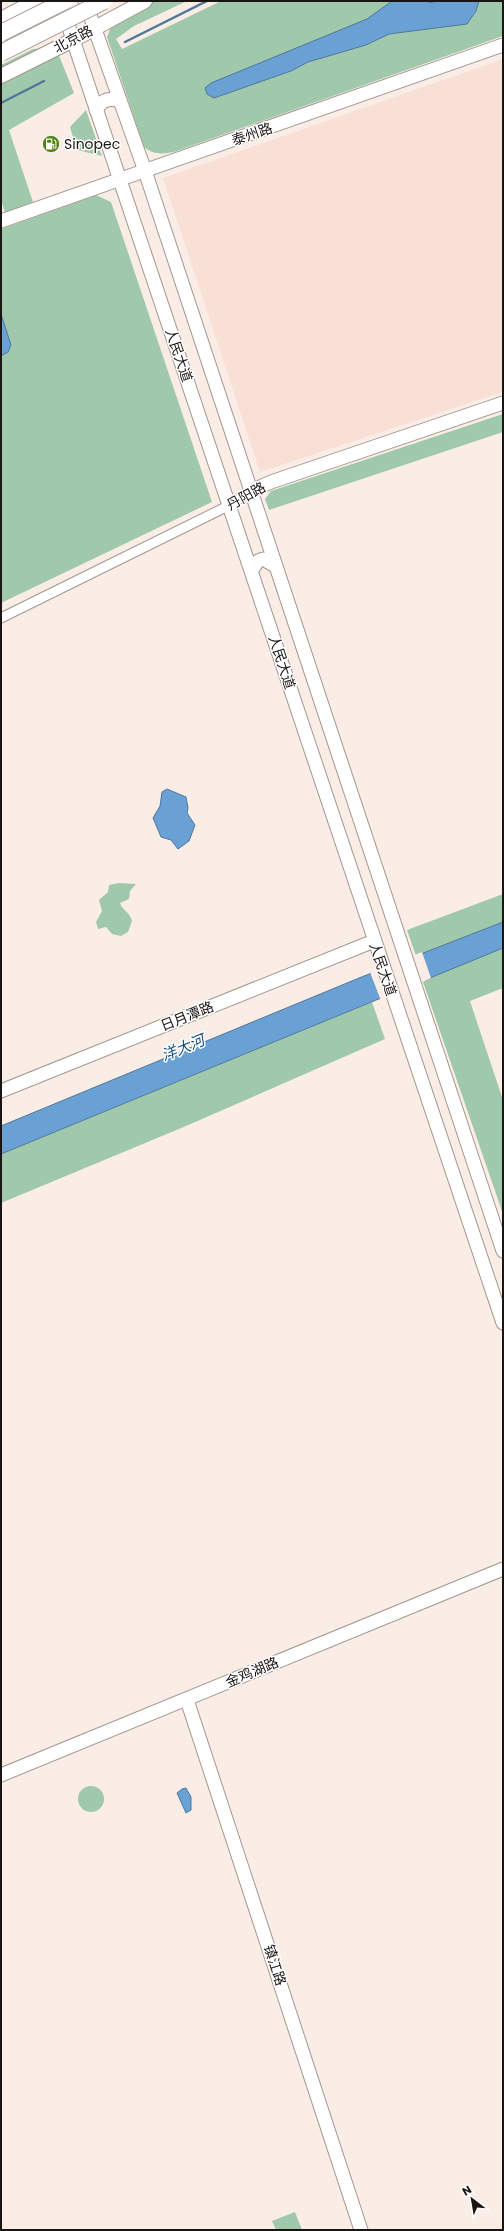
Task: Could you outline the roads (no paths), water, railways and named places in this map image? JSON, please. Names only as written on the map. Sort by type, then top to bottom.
[{"type":"highway","points":[[1,33],[65,1]]},
{"type":"highway","points":[[1,53],[104,1]]},
{"type":"main road","points":[[1,18],[36,1]]},
{"type":"main road","name":"人民大道","points":[[60,1],[252,570],[374,941],[503,1323]]},
{"type":"main road","name":"人民大道","points":[[85,1],[144,171],[503,1251]]},
{"type":"main road","name":"北京路","points":[[1,76],[73,40],[145,1]]},
{"type":"main road","name":"泰州路","points":[[1,221],[119,178],[144,171],[503,45]]},
{"type":"main road","points":[[96,110],[100,104],[106,100],[112,99],[120,101]]},
{"type":"main road","name":"丹阳路","points":[[251,491],[271,482],[503,403]]},
{"type":"main road","points":[[252,570],[258,561],[263,559],[275,566]]},
{"type":"main road","name":"日月潭路","points":[[1,1091],[374,941]]},
{"type":"main road","name":"金鸡湖路","points":[[1,1775],[187,1700],[503,1569]]},
{"type":"main road","name":"镇江路","points":[[187,1700],[360,2230]]},
{"type":"street","name":"丹阳路","points":[[1,618],[230,505],[251,491]]},
{"type":"water","points":[[392,1],[426,1],[432,3],[433,1],[479,1],[476,11],[467,24],[389,34],[366,45],[308,62],[291,71],[214,98],[207,94],[205,88],[211,83],[367,19]]},
{"type":"water","points":[[1,314],[11,345],[8,352],[1,356]]},
{"type":"water","points":[[167,789],[186,797],[188,808],[187,813],[195,825],[189,841],[178,849],[171,840],[161,837],[153,818],[160,806],[162,792]]},
{"type":"water","points":[[503,922],[503,948],[1,1154],[1,1126],[359,978]]},
{"type":"water","points":[[186,1788],[191,1797],[191,1810],[186,1813],[177,1793]]},
{"type":"waterway","points":[[125,42],[207,1]]},
{"type":"waterway","points":[[1,103],[44,81]]},
{"type":"place","name":"Sinopec","points":[[51,144]]},
{"type":"water label","name":"洋大河","points":[[183,1048]]}]
